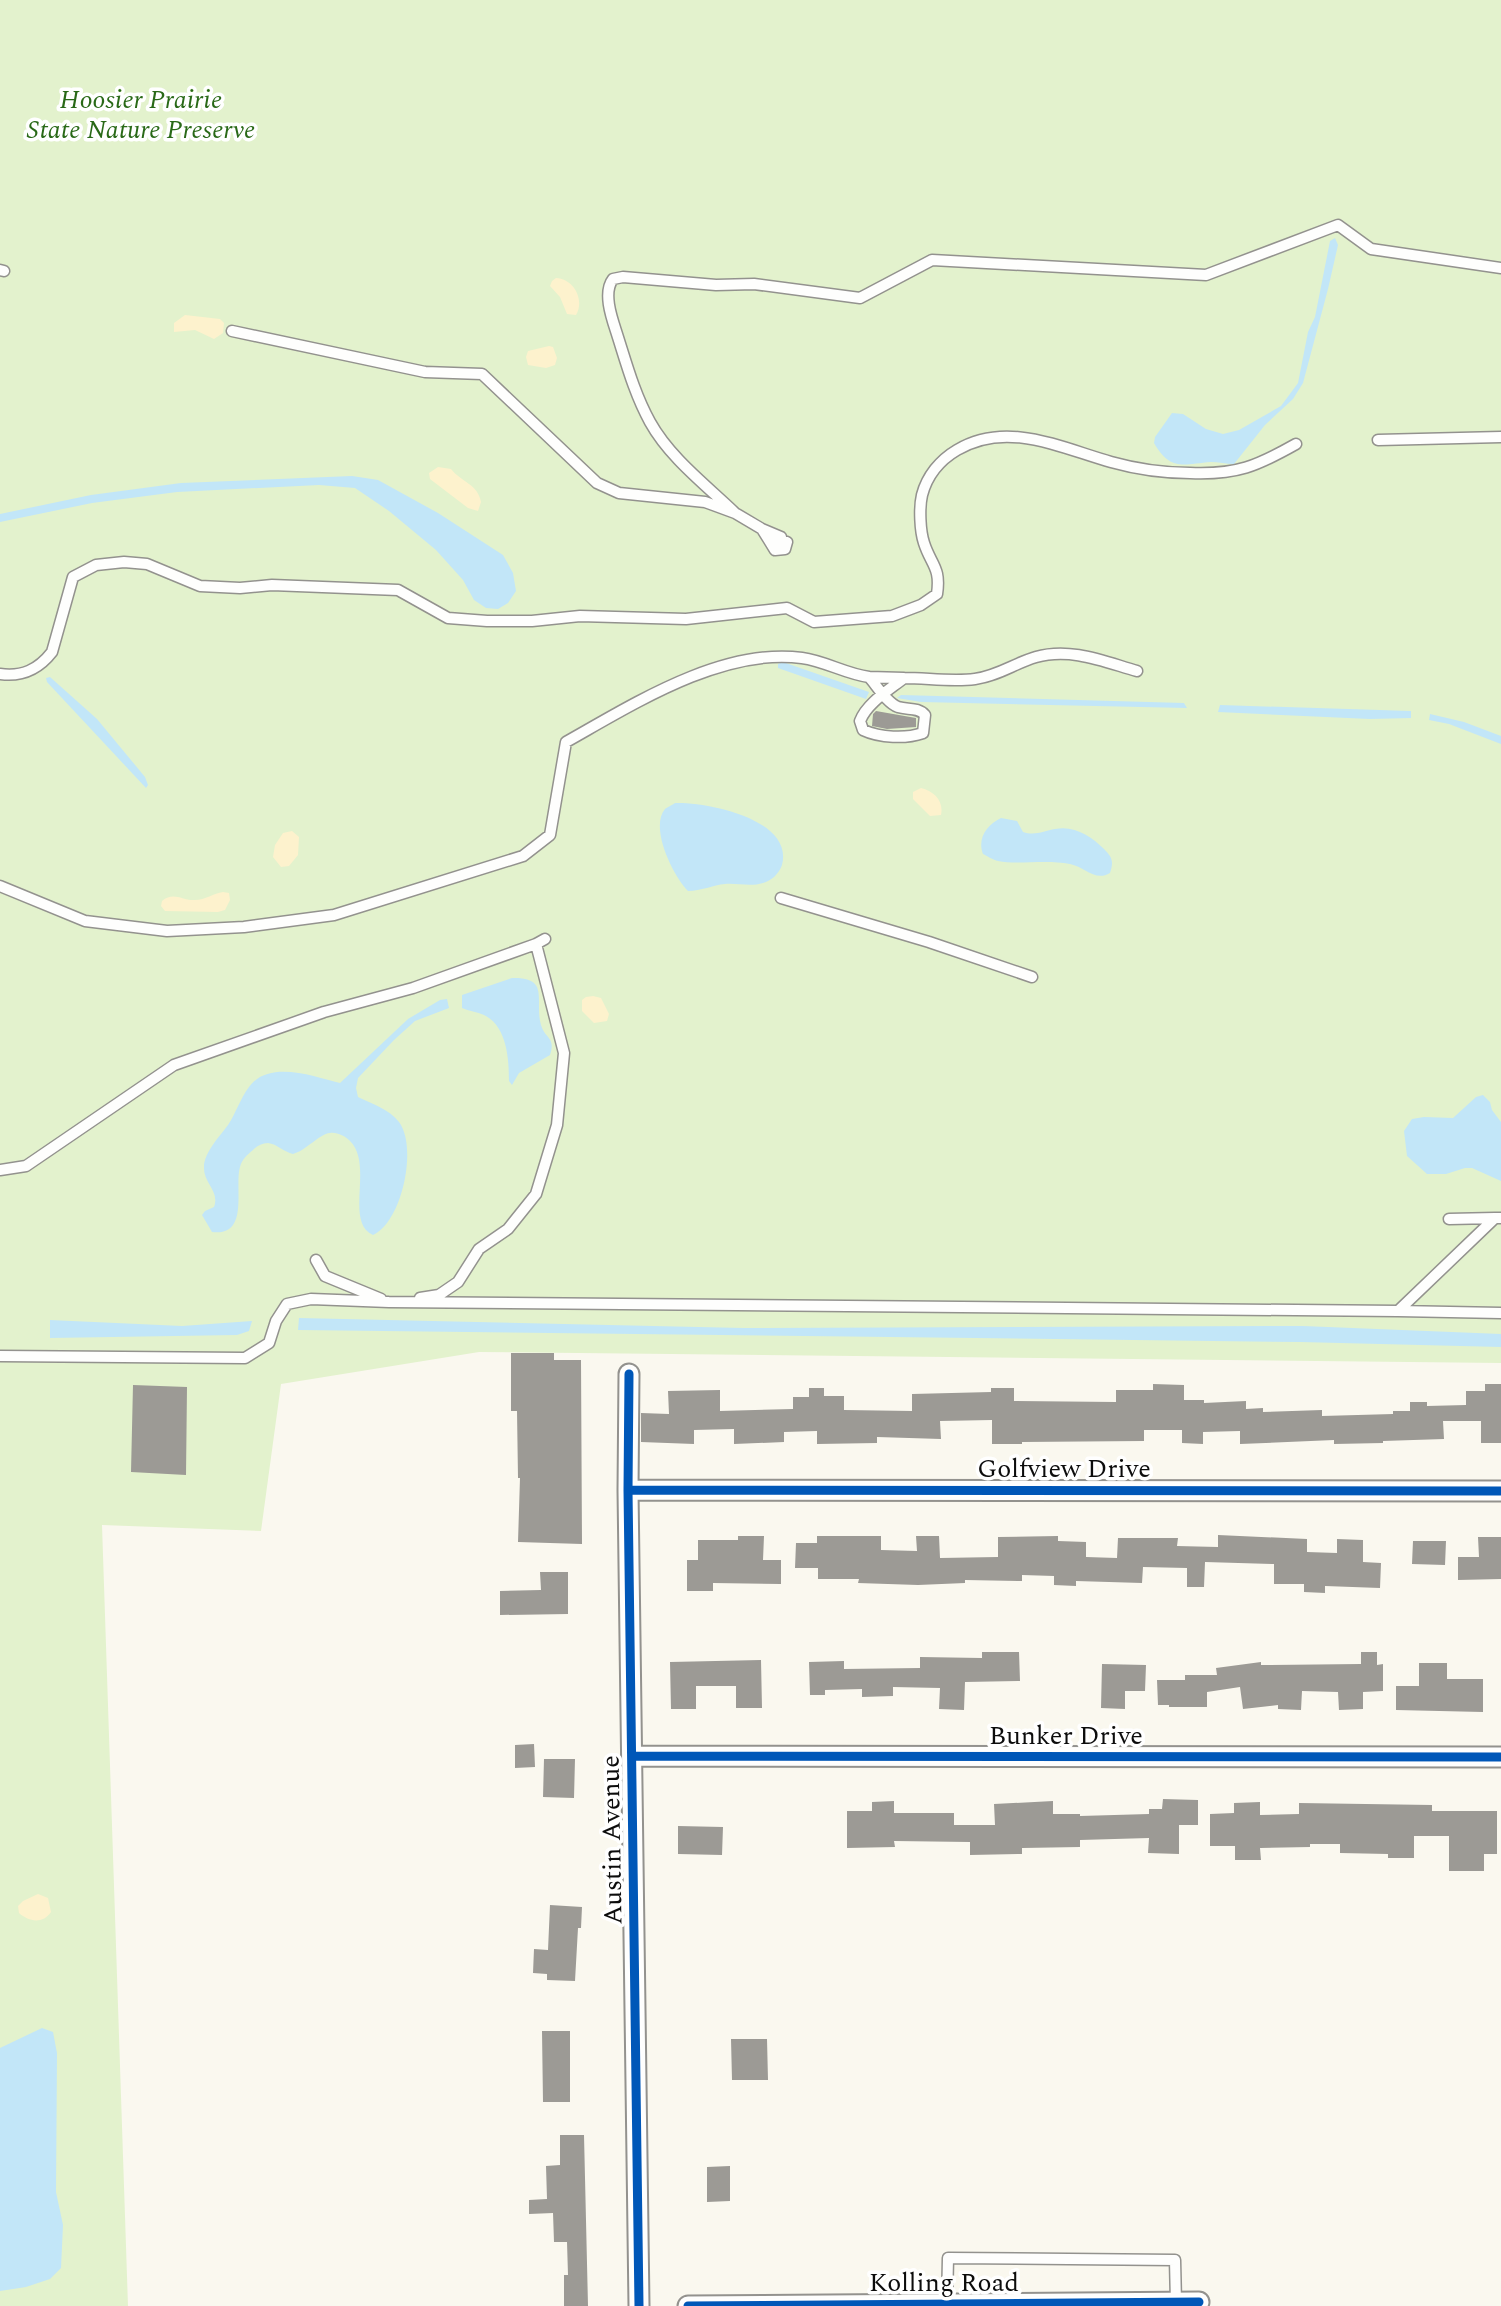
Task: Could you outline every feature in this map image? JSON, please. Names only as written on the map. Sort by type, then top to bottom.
[{"type":"street","name":"Austin Avenue","points":[[629,1374],[628,1490],[639,2306]]},
{"type":"street","name":"Golfview Drive","points":[[628,1490],[1501,1490]]},
{"type":"street","name":"Bunker Drive","points":[[632,1756],[1501,1757]]},
{"type":"street","name":"Kolling Road","points":[[688,2306],[1201,2304]]},
{"type":"lane","points":[[735,513],[680,460],[651,424],[633,386],[613,322],[609,295],[610,284],[614,279],[623,277],[716,285],[754,284],[860,298],[932,260],[1206,275],[1338,225],[1371,249],[1501,268]]},
{"type":"lane","points":[[232,331],[425,372],[482,374],[597,483],[619,493],[705,502],[735,513],[762,529]]},
{"type":"lane","points":[[0,674],[16,676],[30,671],[45,661],[52,652],[73,577],[96,565],[124,562],[147,564],[200,586],[240,588],[272,585],[398,590],[449,618],[487,621],[532,621],[580,616],[686,619],[787,608],[814,622],[892,616],[921,605],[937,593],[939,580],[932,557],[924,544],[922,496],[933,472],[945,457],[963,446],[989,438],[1014,436],[1044,441],[1114,463],[1189,473],[1221,473],[1241,470],[1263,462],[1296,443]]},
{"type":"lane","points":[[1378,440],[1501,437]]},
{"type":"lane","points":[[0,886],[85,921],[167,931],[244,926],[334,915],[523,856],[550,835],[566,742],[658,690],[741,662],[779,656],[804,658],[853,675],[869,677],[974,679],[998,674],[1036,657],[1079,654],[1137,671]]},
{"type":"lane","points":[[869,677],[884,695],[895,706],[921,711],[925,715],[923,733],[913,737],[871,733],[863,730],[860,721],[863,715],[884,695],[904,678]]},
{"type":"lane","points":[[781,898],[929,942],[1032,977]]},
{"type":"lane","points":[[0,1170],[26,1166],[174,1065],[324,1012],[413,988],[541,942],[564,1054],[557,1125],[536,1194],[508,1229],[479,1249],[458,1282],[439,1295],[389,1302],[325,1276],[316,1259]]},
{"type":"lane","points":[[1398,1311],[1498,1218]]},
{"type":"lane","points":[[1449,1219],[1498,1218]]},
{"type":"lane","points":[[0,1356],[245,1358],[269,1343],[276,1321],[287,1304],[311,1300],[1501,1313]]},
{"type":"lane","points":[[947,2304],[948,2258],[1175,2260],[1176,2303]]},
{"type":"green space","name":"Hoosier Prairie State Nature Preserve","points":[[0,0],[1501,0],[1501,1363],[479,1352],[281,1384],[261,1531],[102,1525],[128,2306],[0,2306]]},
{"type":"sand","points":[[556,278],[568,282],[576,291],[579,303],[576,315],[567,314],[560,297],[550,286]]},
{"type":"sand","points":[[185,315],[220,319],[224,323],[223,333],[214,339],[195,330],[174,332],[174,323]]},
{"type":"sand","points":[[553,347],[557,358],[555,365],[546,368],[528,365],[528,351]]},
{"type":"sand","points":[[438,467],[451,469],[473,487],[481,502],[478,511],[468,508],[430,479],[429,473]]},
{"type":"sand","points":[[921,788],[937,797],[941,805],[941,815],[930,816],[913,799],[913,792]]},
{"type":"sand","points":[[292,831],[299,837],[298,855],[289,866],[281,867],[273,857],[275,845],[283,833]]},
{"type":"sand","points":[[223,892],[229,893],[230,900],[225,910],[218,912],[165,911],[161,906],[162,901],[170,897],[199,900]]},
{"type":"sand","points":[[593,996],[601,998],[609,1014],[607,1021],[594,1023],[582,1011],[582,1000]]},
{"type":"sand","points":[[38,1894],[48,1898],[51,1912],[48,1916],[36,1920],[19,1913],[18,1906],[23,1901]]},
{"type":"water","points":[[1335,238],[1338,245],[1328,289],[1303,383],[1293,399],[1265,425],[1234,464],[1211,462],[1185,465],[1166,458],[1154,443],[1155,437],[1172,413],[1183,414],[1206,429],[1223,434],[1239,430],[1281,406],[1298,383],[1330,241]]},
{"type":"water","points":[[352,476],[378,480],[438,513],[503,555],[513,573],[516,591],[508,603],[498,609],[486,608],[474,600],[463,580],[436,550],[389,511],[355,488],[319,485],[177,492],[92,503],[0,522],[0,514],[91,495],[181,483]]},
{"type":"water","points":[[783,662],[869,692],[866,699],[778,668],[778,664]]},
{"type":"water","points":[[50,677],[97,719],[145,777],[148,785],[146,788],[47,682],[46,678]]},
{"type":"water","points":[[901,695],[1184,703],[1187,708],[921,702],[897,698]]},
{"type":"water","points":[[1220,705],[1411,711],[1411,718],[1370,719],[1218,712]]},
{"type":"water","points":[[1430,714],[1464,722],[1501,736],[1501,744],[1449,724],[1429,720]]},
{"type":"water","points":[[675,803],[726,810],[762,825],[775,836],[782,849],[782,865],[779,871],[769,881],[758,884],[725,884],[688,891],[670,864],[660,828],[665,809]]},
{"type":"water","points":[[1001,818],[1017,821],[1023,832],[1027,833],[1062,828],[1082,833],[1109,854],[1112,860],[1110,873],[1100,876],[1061,863],[1006,862],[990,858],[983,854],[982,837],[991,824]]},
{"type":"water","points":[[512,978],[524,979],[536,986],[541,1025],[551,1041],[552,1049],[550,1055],[519,1073],[512,1085],[509,1081],[505,1044],[498,1027],[484,1015],[462,1008],[462,995]]},
{"type":"water","points":[[447,999],[449,1008],[415,1021],[358,1078],[358,1097],[390,1114],[399,1122],[405,1134],[407,1165],[404,1183],[392,1215],[383,1227],[373,1235],[365,1228],[359,1206],[360,1164],[357,1151],[348,1139],[333,1133],[322,1136],[293,1154],[268,1143],[262,1144],[245,1157],[240,1167],[236,1219],[232,1227],[212,1232],[202,1215],[214,1207],[215,1201],[204,1173],[205,1162],[209,1151],[228,1125],[249,1087],[268,1074],[280,1072],[305,1074],[340,1083],[408,1019],[440,1000]]},
{"type":"water","points":[[1483,1095],[1501,1122],[1501,1181],[1472,1168],[1446,1174],[1427,1174],[1407,1156],[1404,1131],[1412,1119],[1453,1118],[1476,1097]]},
{"type":"water","points":[[299,1318],[743,1328],[1303,1326],[1501,1334],[1501,1347],[1300,1342],[298,1330]]},
{"type":"water","points":[[50,1320],[182,1326],[252,1321],[249,1331],[237,1335],[50,1338]]},
{"type":"water","points":[[42,2028],[53,2032],[57,2053],[56,2192],[63,2225],[61,2268],[50,2279],[26,2287],[0,2291],[0,2048]]},
{"type":"building","points":[[876,711],[916,718],[916,727],[887,729],[872,726],[873,714]]},
{"type":"building","points":[[511,1353],[554,1353],[554,1360],[581,1360],[582,1544],[518,1542],[520,1478],[517,1411],[511,1411]]},
{"type":"building","points":[[1153,1384],[1184,1385],[1184,1400],[1204,1400],[1204,1403],[1246,1401],[1246,1409],[1263,1408],[1263,1412],[1322,1410],[1322,1416],[1393,1414],[1393,1411],[1410,1411],[1410,1402],[1427,1402],[1427,1406],[1466,1405],[1466,1391],[1485,1391],[1485,1384],[1501,1384],[1501,1443],[1481,1443],[1481,1421],[1443,1421],[1444,1439],[1383,1443],[1334,1444],[1334,1440],[1240,1444],[1240,1431],[1203,1432],[1203,1444],[1182,1443],[1182,1430],[1144,1430],[1144,1441],[992,1444],[992,1420],[940,1421],[941,1439],[877,1437],[877,1443],[817,1444],[817,1431],[784,1432],[784,1442],[734,1444],[734,1429],[694,1430],[694,1444],[641,1442],[641,1413],[669,1414],[668,1391],[720,1390],[720,1411],[793,1409],[793,1397],[809,1397],[809,1388],[824,1388],[824,1396],[844,1396],[844,1410],[912,1411],[912,1394],[991,1392],[991,1388],[1014,1388],[1014,1401],[1116,1402],[1116,1390],[1153,1390]]},
{"type":"building","points":[[133,1385],[187,1387],[186,1475],[131,1472]]},
{"type":"building","points":[[1218,1535],[1307,1539],[1307,1552],[1337,1553],[1337,1539],[1363,1540],[1363,1562],[1381,1563],[1380,1588],[1325,1586],[1325,1593],[1304,1592],[1304,1584],[1274,1584],[1274,1564],[1205,1562],[1204,1587],[1187,1587],[1187,1568],[1143,1567],[1142,1583],[1076,1581],[1076,1586],[1054,1585],[1054,1576],[1022,1575],[1022,1581],[965,1580],[965,1583],[918,1585],[858,1583],[859,1579],[818,1579],[818,1568],[795,1568],[796,1543],[817,1543],[817,1536],[881,1536],[881,1550],[917,1551],[916,1536],[939,1536],[940,1558],[998,1557],[998,1537],[1058,1536],[1058,1541],[1086,1542],[1086,1557],[1117,1558],[1118,1538],[1178,1538],[1177,1546],[1218,1547]]},
{"type":"building","points":[[738,1536],[764,1536],[763,1560],[781,1560],[781,1584],[713,1583],[713,1591],[687,1591],[687,1560],[698,1560],[698,1540],[738,1540]]},
{"type":"building","points":[[1478,1537],[1501,1537],[1501,1579],[1458,1580],[1458,1557],[1479,1557]]},
{"type":"building","points":[[1413,1541],[1446,1541],[1445,1565],[1412,1564]]},
{"type":"building","points":[[540,1572],[568,1572],[568,1614],[500,1615],[500,1591],[541,1590]]},
{"type":"building","points":[[982,1652],[1019,1652],[1020,1681],[965,1682],[964,1710],[939,1709],[940,1688],[893,1687],[893,1696],[862,1697],[862,1689],[825,1690],[825,1695],[810,1695],[809,1662],[844,1661],[844,1669],[920,1668],[920,1657],[982,1658]]},
{"type":"building","points":[[1361,1652],[1377,1652],[1377,1665],[1383,1664],[1383,1691],[1363,1692],[1363,1709],[1339,1710],[1338,1692],[1302,1691],[1301,1710],[1278,1709],[1278,1705],[1243,1709],[1240,1687],[1207,1692],[1207,1707],[1158,1705],[1157,1680],[1185,1680],[1185,1675],[1217,1675],[1216,1668],[1261,1662],[1261,1665],[1361,1664]]},
{"type":"building","points":[[761,1660],[762,1708],[736,1708],[736,1686],[696,1686],[696,1709],[671,1709],[670,1662]]},
{"type":"building","points":[[1419,1663],[1447,1663],[1447,1679],[1483,1679],[1483,1712],[1396,1710],[1396,1686],[1419,1686]]},
{"type":"building","points":[[1102,1664],[1146,1665],[1145,1691],[1125,1691],[1125,1709],[1101,1708]]},
{"type":"building","points":[[534,1744],[535,1767],[515,1768],[515,1745]]},
{"type":"building","points":[[544,1759],[575,1759],[574,1798],[543,1797]]},
{"type":"building","points":[[1163,1799],[1198,1800],[1198,1825],[1179,1825],[1179,1854],[1148,1853],[1149,1838],[1080,1840],[1080,1847],[1022,1848],[1022,1854],[970,1855],[970,1842],[894,1841],[895,1847],[847,1848],[847,1811],[872,1811],[872,1802],[894,1801],[894,1813],[954,1813],[954,1825],[995,1825],[994,1804],[1053,1801],[1053,1814],[1149,1814],[1149,1809],[1162,1809]]},
{"type":"building","points":[[1260,1802],[1260,1815],[1299,1814],[1299,1803],[1432,1805],[1432,1811],[1497,1811],[1497,1854],[1484,1854],[1484,1871],[1449,1871],[1449,1836],[1414,1836],[1414,1858],[1388,1858],[1388,1854],[1340,1853],[1340,1844],[1310,1844],[1310,1847],[1260,1848],[1261,1860],[1235,1860],[1235,1846],[1210,1846],[1210,1814],[1234,1813],[1234,1803]]},
{"type":"building","points":[[678,1826],[723,1827],[722,1855],[678,1854]]},
{"type":"building","points":[[550,1905],[582,1907],[575,1981],[547,1980],[547,1974],[533,1973],[534,1949],[548,1950]]},
{"type":"building","points":[[542,2031],[570,2031],[570,2102],[543,2102]]},
{"type":"building","points":[[731,2039],[767,2039],[768,2080],[732,2080]]},
{"type":"building","points":[[560,2135],[584,2135],[588,2306],[564,2306],[564,2275],[568,2275],[567,2242],[554,2242],[553,2213],[529,2214],[529,2200],[547,2199],[546,2166],[560,2165]]},
{"type":"building","points":[[730,2166],[730,2201],[707,2202],[707,2167]]},
{"type":"cycle path","points":[[629,1374],[628,1490],[639,2306]]},
{"type":"cycle path","points":[[628,1490],[1501,1491]]},
{"type":"cycle path","points":[[632,1756],[1501,1757]]},
{"type":"cycle path","points":[[688,2306],[1199,2302]]}]
